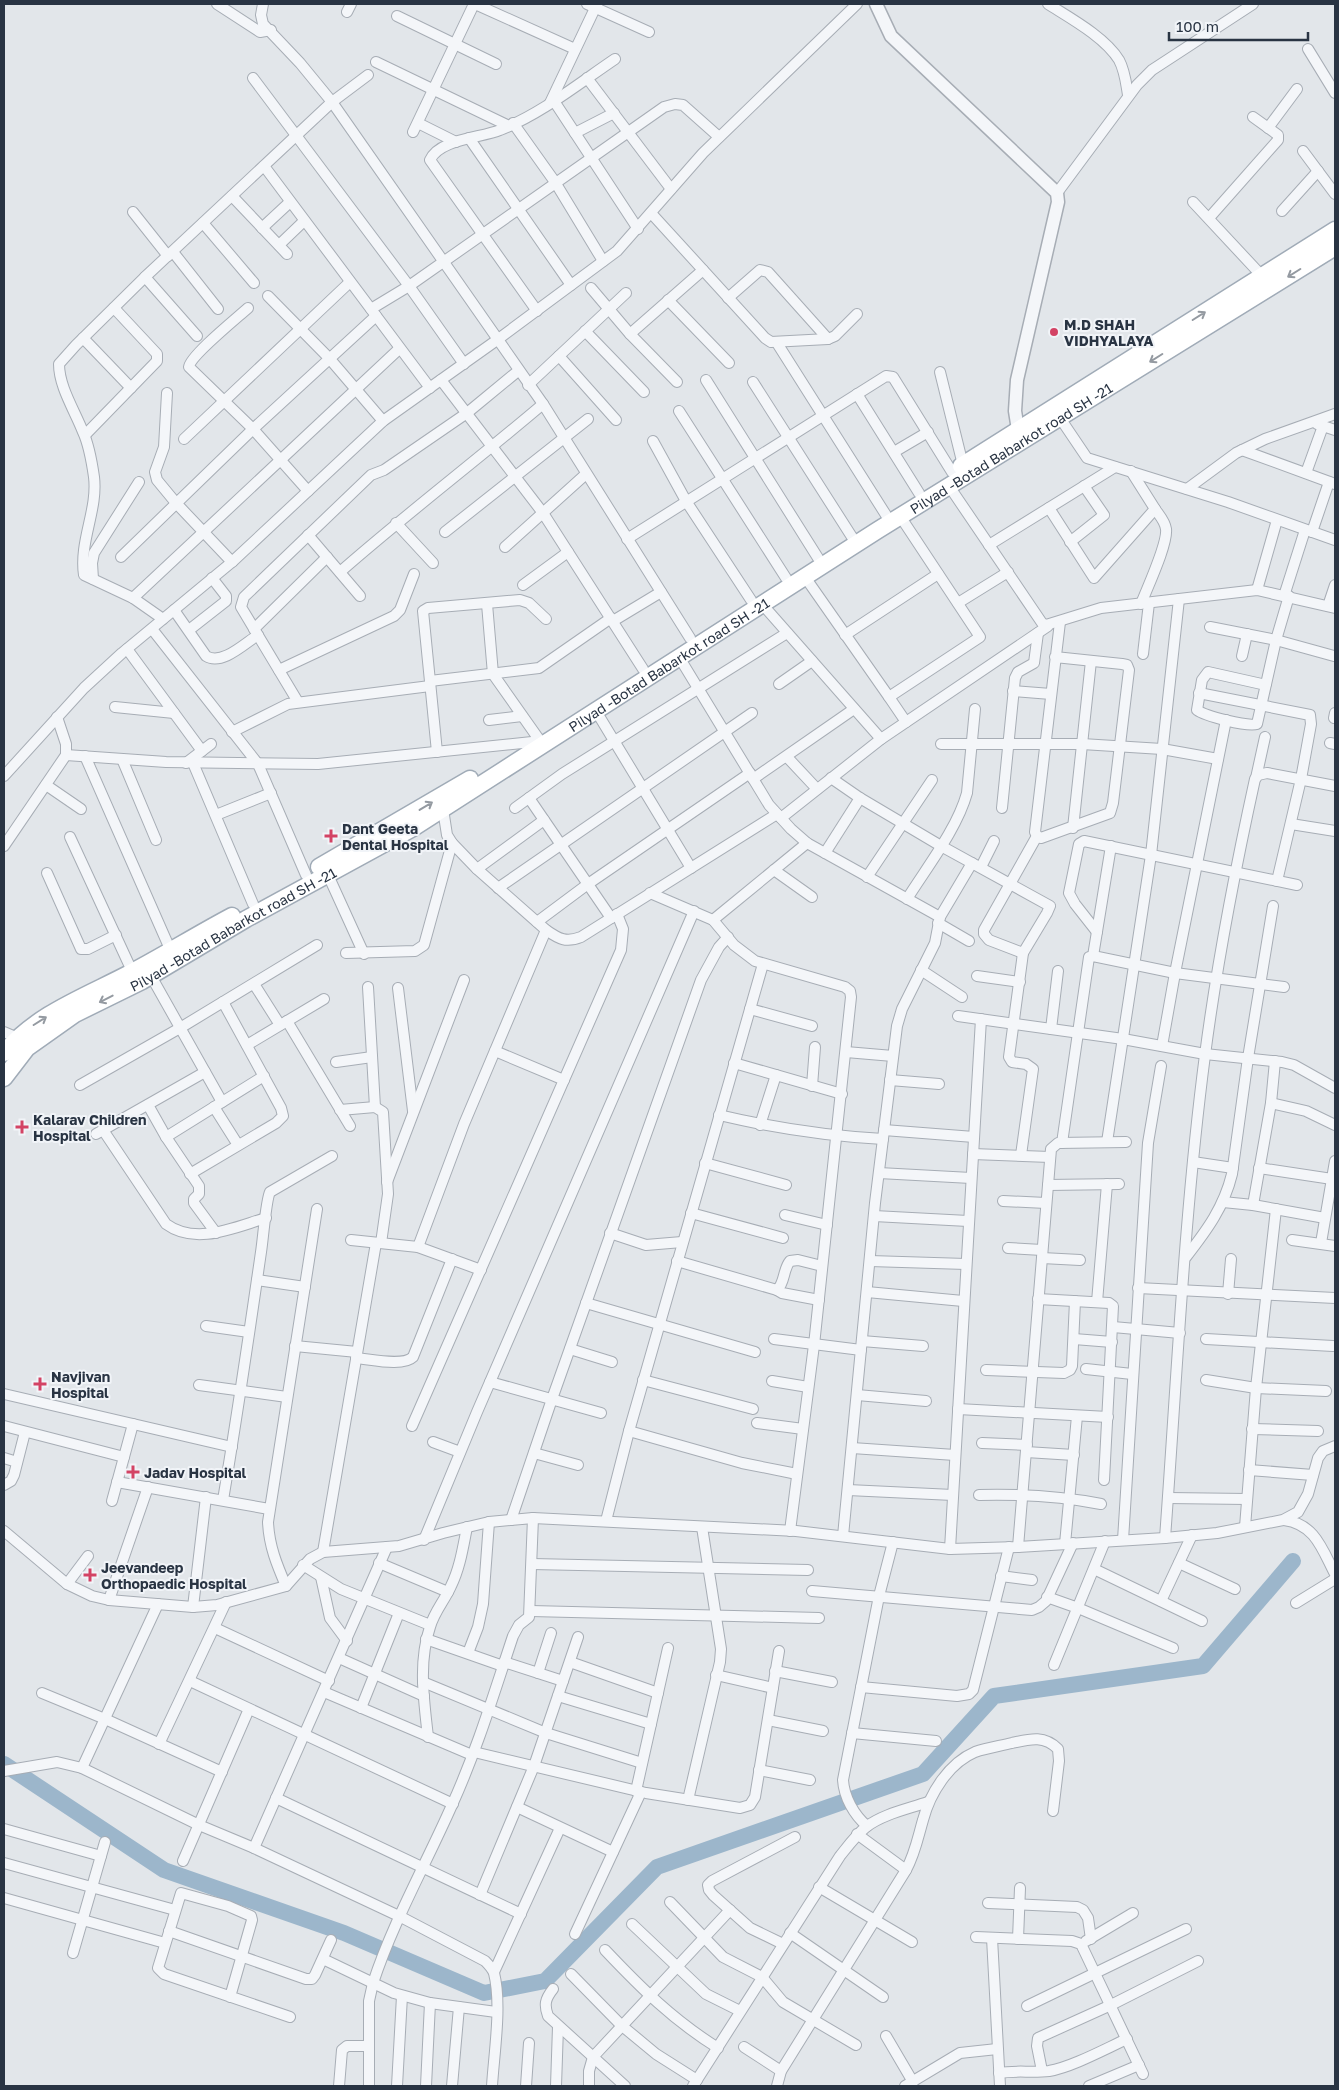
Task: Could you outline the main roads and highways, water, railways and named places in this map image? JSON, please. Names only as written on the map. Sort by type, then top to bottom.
[{"type":"main road","name":"Pilyad -Botad Babarkot road SH -21","points":[[4,1053],[11,1035],[32,1026],[58,1009],[132,972],[497,769],[596,711],[679,657],[786,578],[852,537],[893,516],[919,493],[1019,436],[1335,230]]},
{"type":"main road","name":"Pilyad -Botad Babarkot road SH -21","points":[[4,1078],[27,1048],[75,1014],[151,976],[246,920],[413,828],[443,809],[535,740],[690,638],[805,577],[955,474],[1019,436],[1060,418],[1335,247]]},
{"type":"waterway","points":[[4,1764],[164,1870],[344,1933],[484,1993],[545,1981],[657,1867],[923,1774],[994,1696],[1203,1666],[1293,1561]]},
{"type":"place","name":"M.D SHAH VIDHYALAYA","points":[[1054,332]]},
{"type":"place","name":"Dant Geeta Dental Hospital","points":[[331,836]]},
{"type":"place","name":"Kalarav Children Hospital","points":[[22,1127]]},
{"type":"place","name":"Navjivan Hospital","points":[[40,1384]]},
{"type":"place","name":"Jadav Hospital","points":[[133,1472]]},
{"type":"place","name":"Jeevandeep Orthopaedic Hospital","points":[[90,1575]]}]
